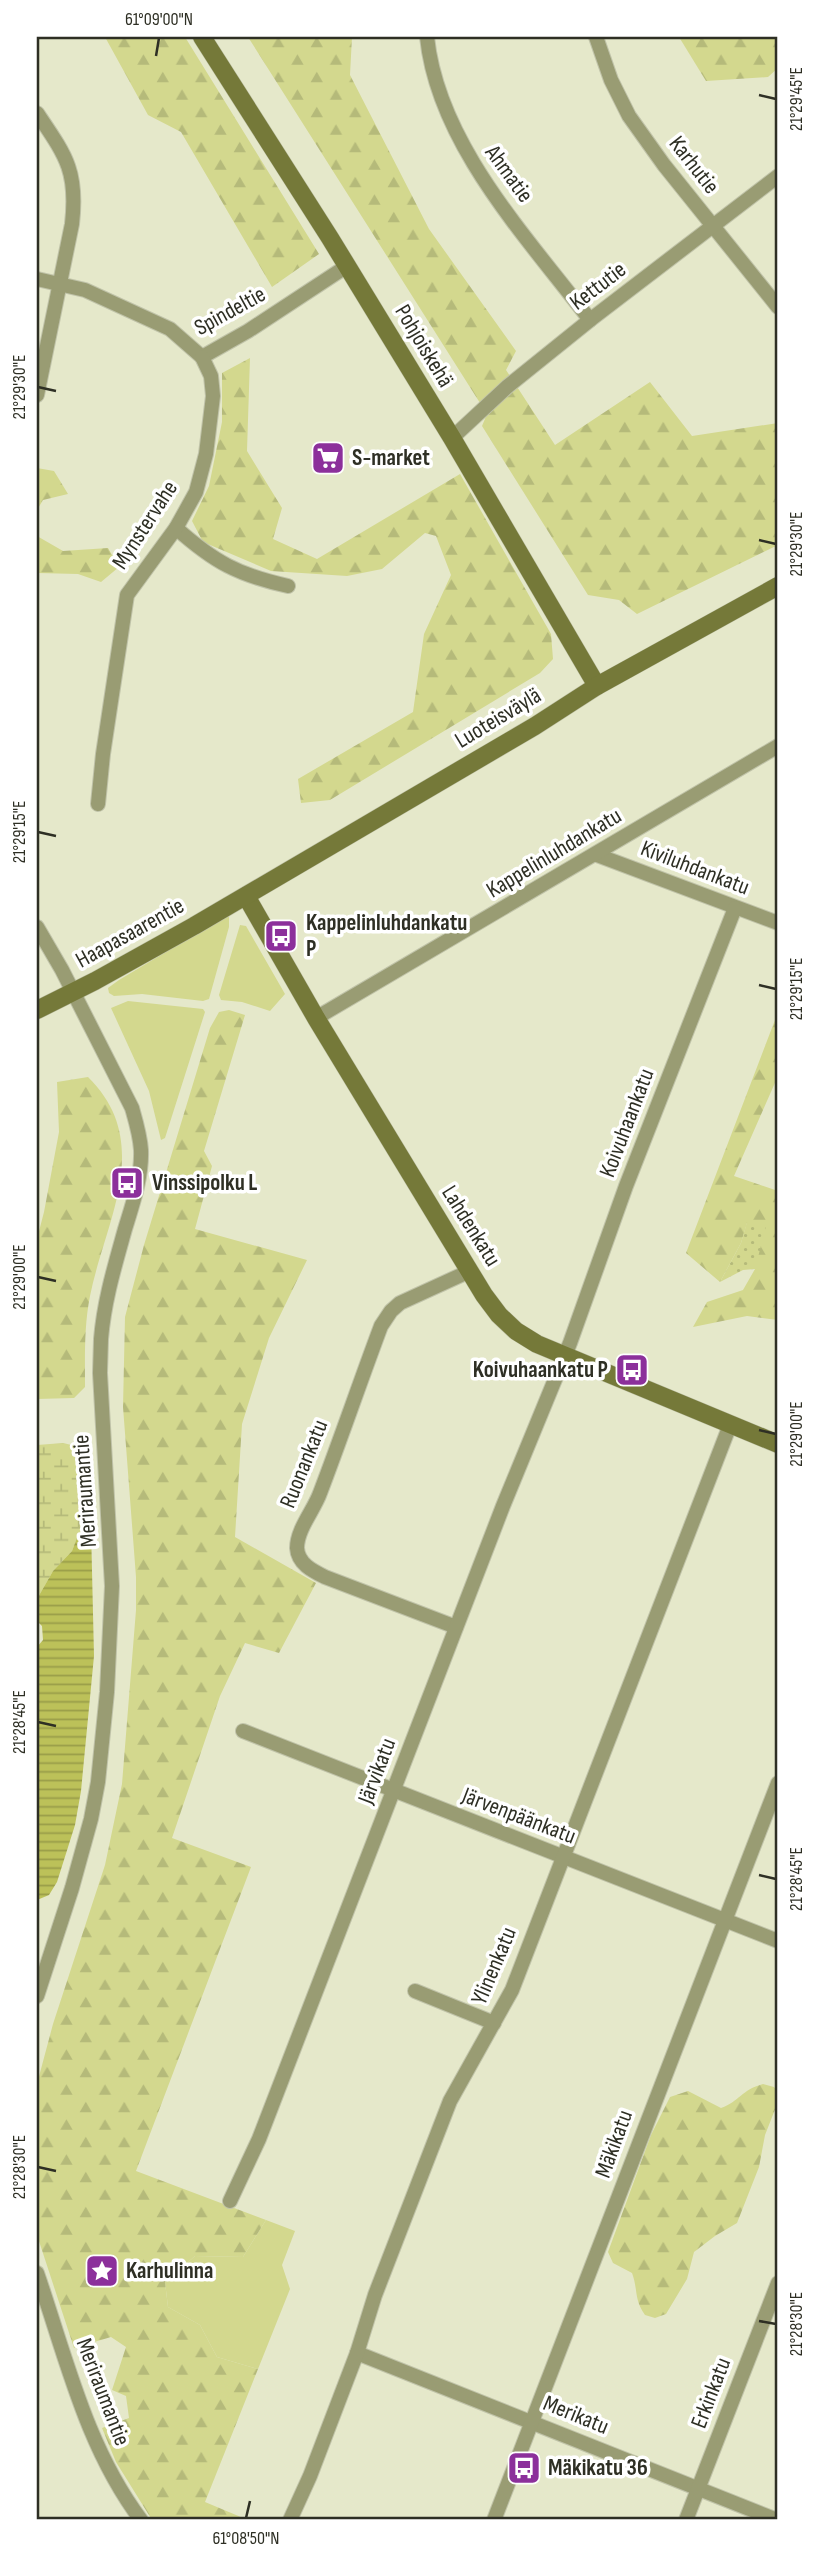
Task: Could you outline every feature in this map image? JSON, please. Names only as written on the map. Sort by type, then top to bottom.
[{"type":"main road","name":"Pohjoiskehä","points":[[202,37],[452,439],[597,686]]},
{"type":"main road","name":"Luoteisväylä","points":[[246,896],[597,686],[778,586]]},
{"type":"main road","name":"Haapasaarentie","points":[[37,1010],[246,896]]},
{"type":"main road","name":"Lahdenkatu","points":[[246,896],[316,1018],[499,1315],[516,1331],[564,1356],[778,1444]]},
{"type":"street","name":"Ahmatie","points":[[427,37],[428,52],[440,90],[467,156],[590,320]]},
{"type":"street","name":"Karhutie","points":[[596,37],[611,80],[629,116],[664,165],[778,307]]},
{"type":"street","points":[[37,113],[60,146],[70,167],[74,185],[72,224],[37,395]]},
{"type":"street","name":"Kettutie","points":[[452,439],[508,386],[778,176]]},
{"type":"street","name":"Spindeltie","points":[[37,279],[85,290],[170,328],[202,357],[248,331],[346,266]]},
{"type":"street","name":"Mynstervahe","points":[[98,804],[127,595],[176,528],[196,492],[214,396],[211,376],[202,357]]},
{"type":"street","points":[[176,528],[202,551],[226,565],[252,578],[288,586]]},
{"type":"street","name":"Kappelinluhdankatu","points":[[316,1018],[597,855],[778,746]]},
{"type":"street","name":"Kiviluhdankatu","points":[[597,855],[778,923]]},
{"type":"street","name":"Koivuhaankatu","points":[[564,1356],[626,1186],[735,908]]},
{"type":"street","name":"Meriraumantie","points":[[37,927],[74,992],[132,1108],[138,1130],[141,1161],[103,1316],[101,1339],[112,1615],[98,1782],[83,1849],[37,1997]]},
{"type":"street","name":"Ruonankatu","points":[[456,1627],[318,1574],[300,1560],[297,1548],[319,1497],[381,1326],[400,1303],[470,1271]]},
{"type":"street","name":"Järvikatu","points":[[230,2201],[259,2138],[456,1627],[564,1356]]},
{"type":"street","name":"Ylinenkatu","points":[[290,2520],[310,2476],[357,2353],[375,2295],[450,2101],[512,1990],[730,1424]]},
{"type":"street","name":"Järvenpäänkatu","points":[[243,1731],[778,1941]]},
{"type":"street","name":"Mäkikatu","points":[[494,2520],[778,1783]]},
{"type":"street","points":[[415,1990],[494,2024]]},
{"type":"street","name":"Meriraumantie","points":[[37,2273],[89,2428],[109,2468],[141,2520]]},
{"type":"street","name":"Erkinkatu","points":[[686,2520],[778,2283]]},
{"type":"street","name":"Merikatu","points":[[357,2353],[777,2520]]},
{"type":"green space","points":[[105,37],[185,37],[319,254],[272,287],[181,132],[148,115]]},
{"type":"green space","points":[[248,37],[352,37],[350,75],[429,229],[516,351],[506,370],[555,445],[650,382],[692,436],[778,423],[778,545],[637,614],[619,600],[588,595],[482,426],[487,414]]},
{"type":"green space","points":[[679,37],[778,37],[778,68],[768,77],[706,81]]},
{"type":"green space","points":[[250,358],[247,451],[282,508],[273,539],[317,559],[460,474],[551,634],[553,659],[540,673],[330,800],[301,803],[298,779],[413,712],[424,634],[451,575],[436,536],[425,533],[382,569],[347,576],[271,571],[203,542],[192,521],[209,486],[222,422],[222,373]]},
{"type":"green space","points":[[37,468],[54,471],[68,494],[43,500],[37,510]]},
{"type":"green space","points":[[37,536],[63,551],[108,548],[119,567],[101,582],[78,574],[37,573]]},
{"type":"green space","points":[[226,916],[229,917],[229,927],[209,999],[203,1001],[142,994],[114,996],[109,993],[108,988],[119,980]]},
{"type":"green space","points":[[240,925],[246,926],[285,994],[270,1011],[242,1002],[221,1000],[219,995]]},
{"type":"green space","points":[[128,1001],[203,1009],[205,1012],[165,1138],[161,1140],[149,1091],[111,1008]]},
{"type":"green space","points":[[229,1010],[245,1015],[204,1151],[212,1166],[195,1229],[307,1260],[269,1338],[242,1424],[235,1537],[316,1583],[279,1653],[245,1643],[220,1696],[172,1838],[251,1867],[136,2171],[266,2220],[243,2257],[195,2256],[165,2282],[168,2307],[200,2325],[217,2357],[258,2369],[205,2502],[248,2520],[152,2520],[116,2462],[102,2428],[129,2418],[126,2396],[112,2390],[126,2347],[111,2337],[74,2348],[37,2235],[37,2084],[53,2024],[105,1865],[122,1784],[136,1610],[136,1577],[123,1407],[125,1317],[210,1028],[219,1012]]},
{"type":"green space","points":[[778,1012],[778,1076],[734,1176],[778,1191],[778,1320],[747,1316],[693,1327],[707,1302],[743,1290],[755,1269],[747,1223],[741,1243],[720,1282],[686,1253]]},
{"type":"green space","points":[[88,1077],[108,1102],[119,1129],[122,1156],[120,1183],[88,1307],[85,1387],[74,1398],[37,1399],[37,1239],[59,1132],[57,1082]]},
{"type":"green space","points":[[747,1222],[766,1226],[755,1269],[743,1270],[720,1282],[741,1243]]},
{"type":"green space","points":[[63,1443],[80,1447],[91,1528],[78,1535],[72,1551],[53,1571],[37,1599],[37,1445]]},
{"type":"green space","points":[[763,2084],[774,2087],[778,2092],[778,2102],[765,2135],[759,2167],[737,2223],[694,2252],[687,2279],[666,2314],[655,2318],[645,2315],[639,2304],[632,2273],[613,2263],[608,2252],[651,2135],[670,2097],[688,2091],[721,2108],[750,2089]]},
{"type":"green space","points":[[266,2220],[295,2231],[282,2265],[290,2289],[258,2369],[217,2357],[200,2325],[168,2307],[165,2282],[195,2256],[243,2257]]},
{"type":"shaded area","points":[[91,1528],[94,1656],[81,1791],[75,1825],[57,1882],[49,1895],[37,1900],[37,1647],[43,1640],[42,1626],[37,1621],[37,1599],[53,1571],[72,1551],[78,1535]]},
{"type":"place","name":"S-market","points":[[328,458]]},
{"type":"place","name":"Kappelinluhdankatu P","points":[[281,936]]},
{"type":"place","name":"Vinssipolku L","points":[[127,1183]]},
{"type":"place","name":"Koivuhaankatu P","points":[[632,1370]]},
{"type":"place","name":"Karhulinna","points":[[102,2271]]},
{"type":"place","name":"Mäkikatu 36","points":[[524,2468]]}]
